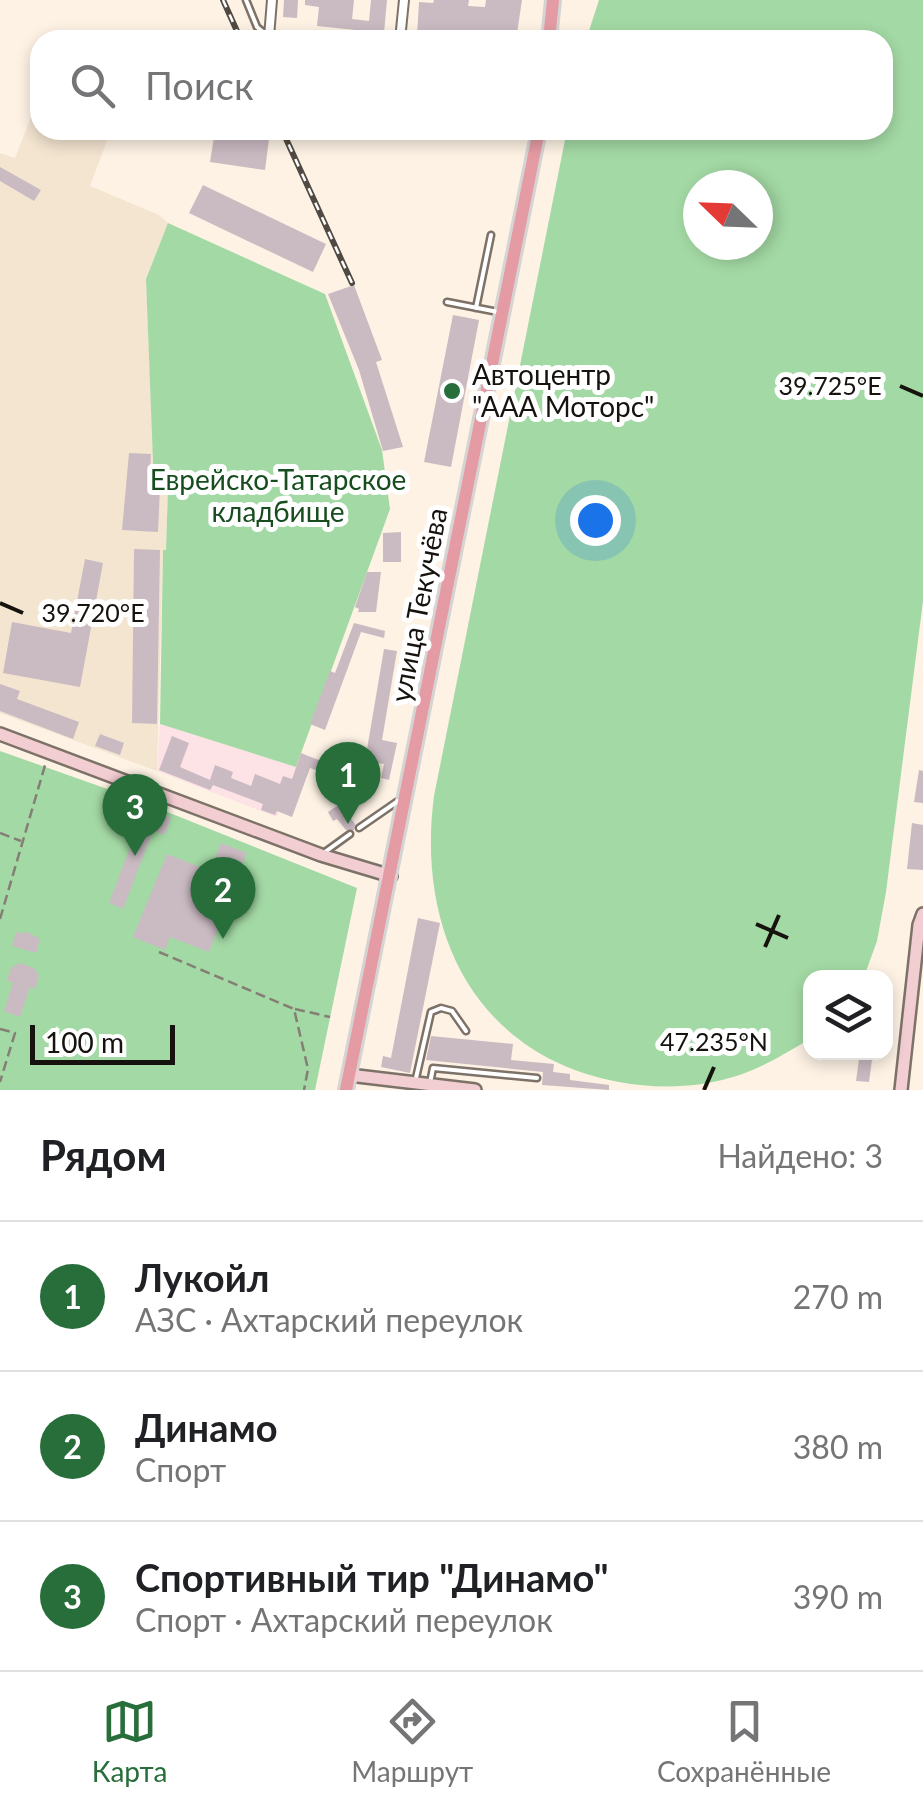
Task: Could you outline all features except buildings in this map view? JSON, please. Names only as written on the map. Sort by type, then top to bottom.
[{"type":"main road","points":[[550,30],[553,0]]},
{"type":"main road","name":"улица Текучёва","points":[[346,1090],[353,1076],[537,140]]},
{"type":"street","points":[[269,30],[272,0]]},
{"type":"street","points":[[401,30],[404,0]]},
{"type":"street","points":[[0,734],[321,855],[391,876]]},
{"type":"street","points":[[901,1090],[923,914]]},
{"type":"street","points":[[353,1076],[475,1090]]},
{"type":"lane","points":[[246,0],[259,30]]},
{"type":"lane","points":[[476,308],[491,235]]},
{"type":"lane","points":[[448,302],[502,312]]},
{"type":"lane","points":[[358,828],[407,796]]},
{"type":"lane","points":[[321,855],[350,834]]},
{"type":"lane","points":[[415,1083],[431,1012],[441,1008],[452,1011],[466,1032]]},
{"type":"lane","points":[[430,1085],[435,1068],[537,1078]]},
{"type":"lane","points":[[353,1076],[355,1090]]},
{"type":"path","points":[[0,919],[48,752]]},
{"type":"path","points":[[0,833],[23,842]]},
{"type":"path","points":[[158,952],[294,1009],[330,1017]]},
{"type":"path","points":[[294,1009],[308,1069],[304,1090]]},
{"type":"path","points":[[0,1029],[15,1033],[0,1082]]},
{"type":"shaded area","points":[[30,120],[30,140],[107,140],[90,186],[159,215],[168,223],[146,279],[155,487],[168,488],[157,771],[0,713],[0,153],[15,158]]},
{"type":"shaded area","points":[[160,724],[296,767],[277,817],[157,771]]},
{"type":"green space","points":[[599,0],[923,0],[923,601],[886,892],[877,941],[867,970],[803,970],[803,1043],[743,1074],[719,1081],[662,1086],[619,1082],[569,1068],[527,1045],[493,1016],[466,980],[447,939],[435,894],[431,846],[434,796],[565,140],[893,140],[893,30],[589,30]]},
{"type":"green space","name":"Еврейско-Татарское кладбище","points":[[168,223],[325,294],[382,450],[390,509],[296,767],[160,724],[168,489],[154,487],[146,279]]},
{"type":"green space","points":[[0,751],[130,797],[357,888],[315,1090],[0,1090]]},
{"type":"railway","points":[[223,0],[236,30]]},
{"type":"railway","points":[[287,140],[352,283]]},
{"type":"place","name":"Автоцентр \"ААА Моторс\"","points":[[452,391]]},
{"type":"place","name":"Лукойл","points":[[348,824]]},
{"type":"place","name":"Спортивный тир \"Динамо\"","points":[[135,856]]},
{"type":"place","name":"Динамо","points":[[223,939]]}]
